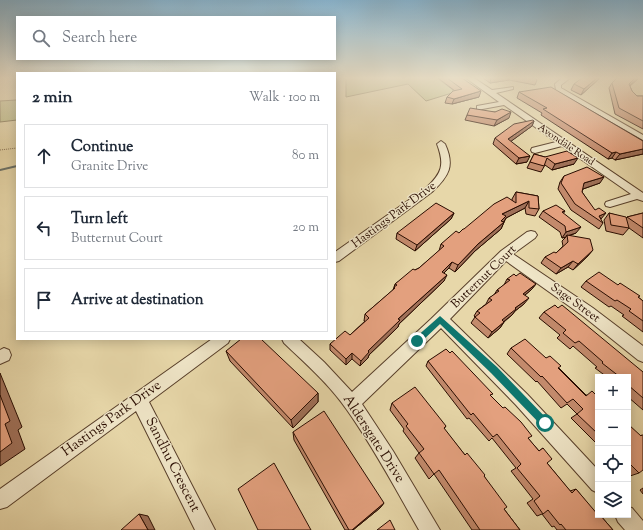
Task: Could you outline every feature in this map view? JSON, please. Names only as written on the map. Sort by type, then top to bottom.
[{"type":"street","points":[[580,103],[643,138]]},
{"type":"street","points":[[480,108],[505,104]]},
{"type":"street","name":"Avondale Road","points":[[505,104],[641,196]]},
{"type":"street","points":[[535,150],[563,143]]},
{"type":"street","name":"Hastings Park Drive","points":[[336,257],[429,190],[439,181],[446,171],[446,159],[441,144]]},
{"type":"street","points":[[610,204],[641,196]]},
{"type":"street","name":"Butternut Court","points":[[352,403],[440,319],[505,254],[531,235]]},
{"type":"street","name":"Sage Street","points":[[505,254],[588,312],[643,355]]},
{"type":"street","points":[[440,319],[494,370],[545,423],[596,482]]},
{"type":"street","name":"Hastings Park Drive","points":[[0,500],[222,340]]},
{"type":"street","name":"Aldersgate Drive","points":[[290,340],[352,403],[387,457],[430,530]]},
{"type":"street","name":"Sandhu Crescent","points":[[139,400],[205,530]]},
{"type":"street","points":[[628,518],[638,530]]},
{"type":"path","points":[[0,150],[16,148]]},
{"type":"green space","points":[[0,103],[16,103],[16,120],[0,122]]},
{"type":"building","points":[[538,103],[578,103],[643,141],[643,149],[620,154],[616,152],[612,153],[543,109],[547,108]]},
{"type":"building","points":[[618,103],[643,103],[643,121],[619,108]]},
{"type":"building","points":[[470,108],[495,112],[502,109],[511,112],[497,120],[467,115]]},
{"type":"building","points":[[534,121],[508,139],[530,156],[519,158],[495,138],[514,124]]},
{"type":"building","points":[[567,151],[578,158],[555,164],[547,158],[544,166],[530,162],[534,154],[545,157]]},
{"type":"building","points":[[587,167],[604,177],[584,183],[582,192],[595,210],[599,208],[606,213],[599,216],[603,223],[575,204],[561,183],[564,176]]},
{"type":"building","points":[[516,192],[538,196],[539,209],[529,208],[529,201],[502,214],[506,216],[501,221],[504,222],[478,244],[458,265],[452,262],[442,272],[447,275],[398,319],[400,320],[368,351],[369,352],[361,361],[352,353],[346,359],[330,344],[345,331],[350,335],[369,318],[365,314],[395,288],[394,287],[397,285],[395,284],[413,269],[415,270],[419,268],[444,246],[441,244],[456,231],[459,233],[494,204],[507,197],[516,203]]},
{"type":"building","points":[[436,203],[454,213],[417,245],[397,233]]},
{"type":"building","points":[[556,205],[565,211],[562,212],[581,227],[566,232],[565,226],[543,211]]},
{"type":"building","points":[[609,213],[626,217],[629,228],[611,225]]},
{"type":"building","points":[[643,213],[643,228],[627,217]]},
{"type":"building","points":[[567,235],[590,239],[593,250],[578,264],[573,261],[561,268],[545,257],[554,252],[556,253],[568,242]]},
{"type":"building","points":[[599,272],[618,285],[620,283],[640,296],[638,297],[643,301],[643,321],[629,311],[631,309],[617,300],[615,301],[586,281]]},
{"type":"building","points":[[520,273],[536,284],[523,294],[529,298],[515,308],[516,309],[502,320],[504,322],[492,332],[475,317],[480,313],[477,311],[492,300],[489,298],[510,280],[507,279],[514,274],[516,276]]},
{"type":"building","points":[[555,305],[558,308],[562,305],[643,372],[643,398],[631,388],[631,374],[616,374],[579,341],[575,343],[563,333],[566,330],[544,312]]},
{"type":"building","points":[[525,339],[546,358],[550,356],[561,366],[558,368],[586,396],[592,391],[595,394],[595,431],[577,414],[583,409],[573,399],[567,403],[542,376],[541,377],[511,348]]},
{"type":"building","points":[[240,340],[262,340],[318,393],[291,420],[226,351]]},
{"type":"building","points":[[446,349],[450,353],[452,351],[493,394],[490,395],[503,408],[505,407],[521,422],[532,436],[528,438],[539,451],[543,448],[552,459],[547,463],[572,493],[576,489],[595,511],[595,518],[603,518],[613,530],[566,530],[548,510],[543,514],[534,501],[540,496],[517,468],[521,464],[497,434],[493,437],[473,413],[471,415],[428,361]]},
{"type":"building","points":[[415,387],[446,426],[444,428],[465,455],[467,453],[485,475],[484,476],[507,507],[504,509],[520,530],[480,530],[439,470],[434,474],[419,453],[424,449],[406,426],[408,424],[392,403]]},
{"type":"building","points":[[0,395],[10,421],[5,424],[12,443],[0,452]]},
{"type":"building","points":[[324,411],[384,503],[352,530],[349,530],[293,432]]},
{"type":"building","points":[[631,427],[641,436],[643,435],[643,470],[639,473],[631,465]]},
{"type":"building","points":[[274,463],[311,530],[258,530],[238,489]]},
{"type":"building","points":[[139,514],[148,530],[121,530]]},
{"type":"building","points":[[390,520],[395,530],[377,530]]},
{"type":"waterway","points":[[0,170],[16,166]]},
{"type":"route","points":[[417,341],[440,319],[494,370],[545,423]]}]
